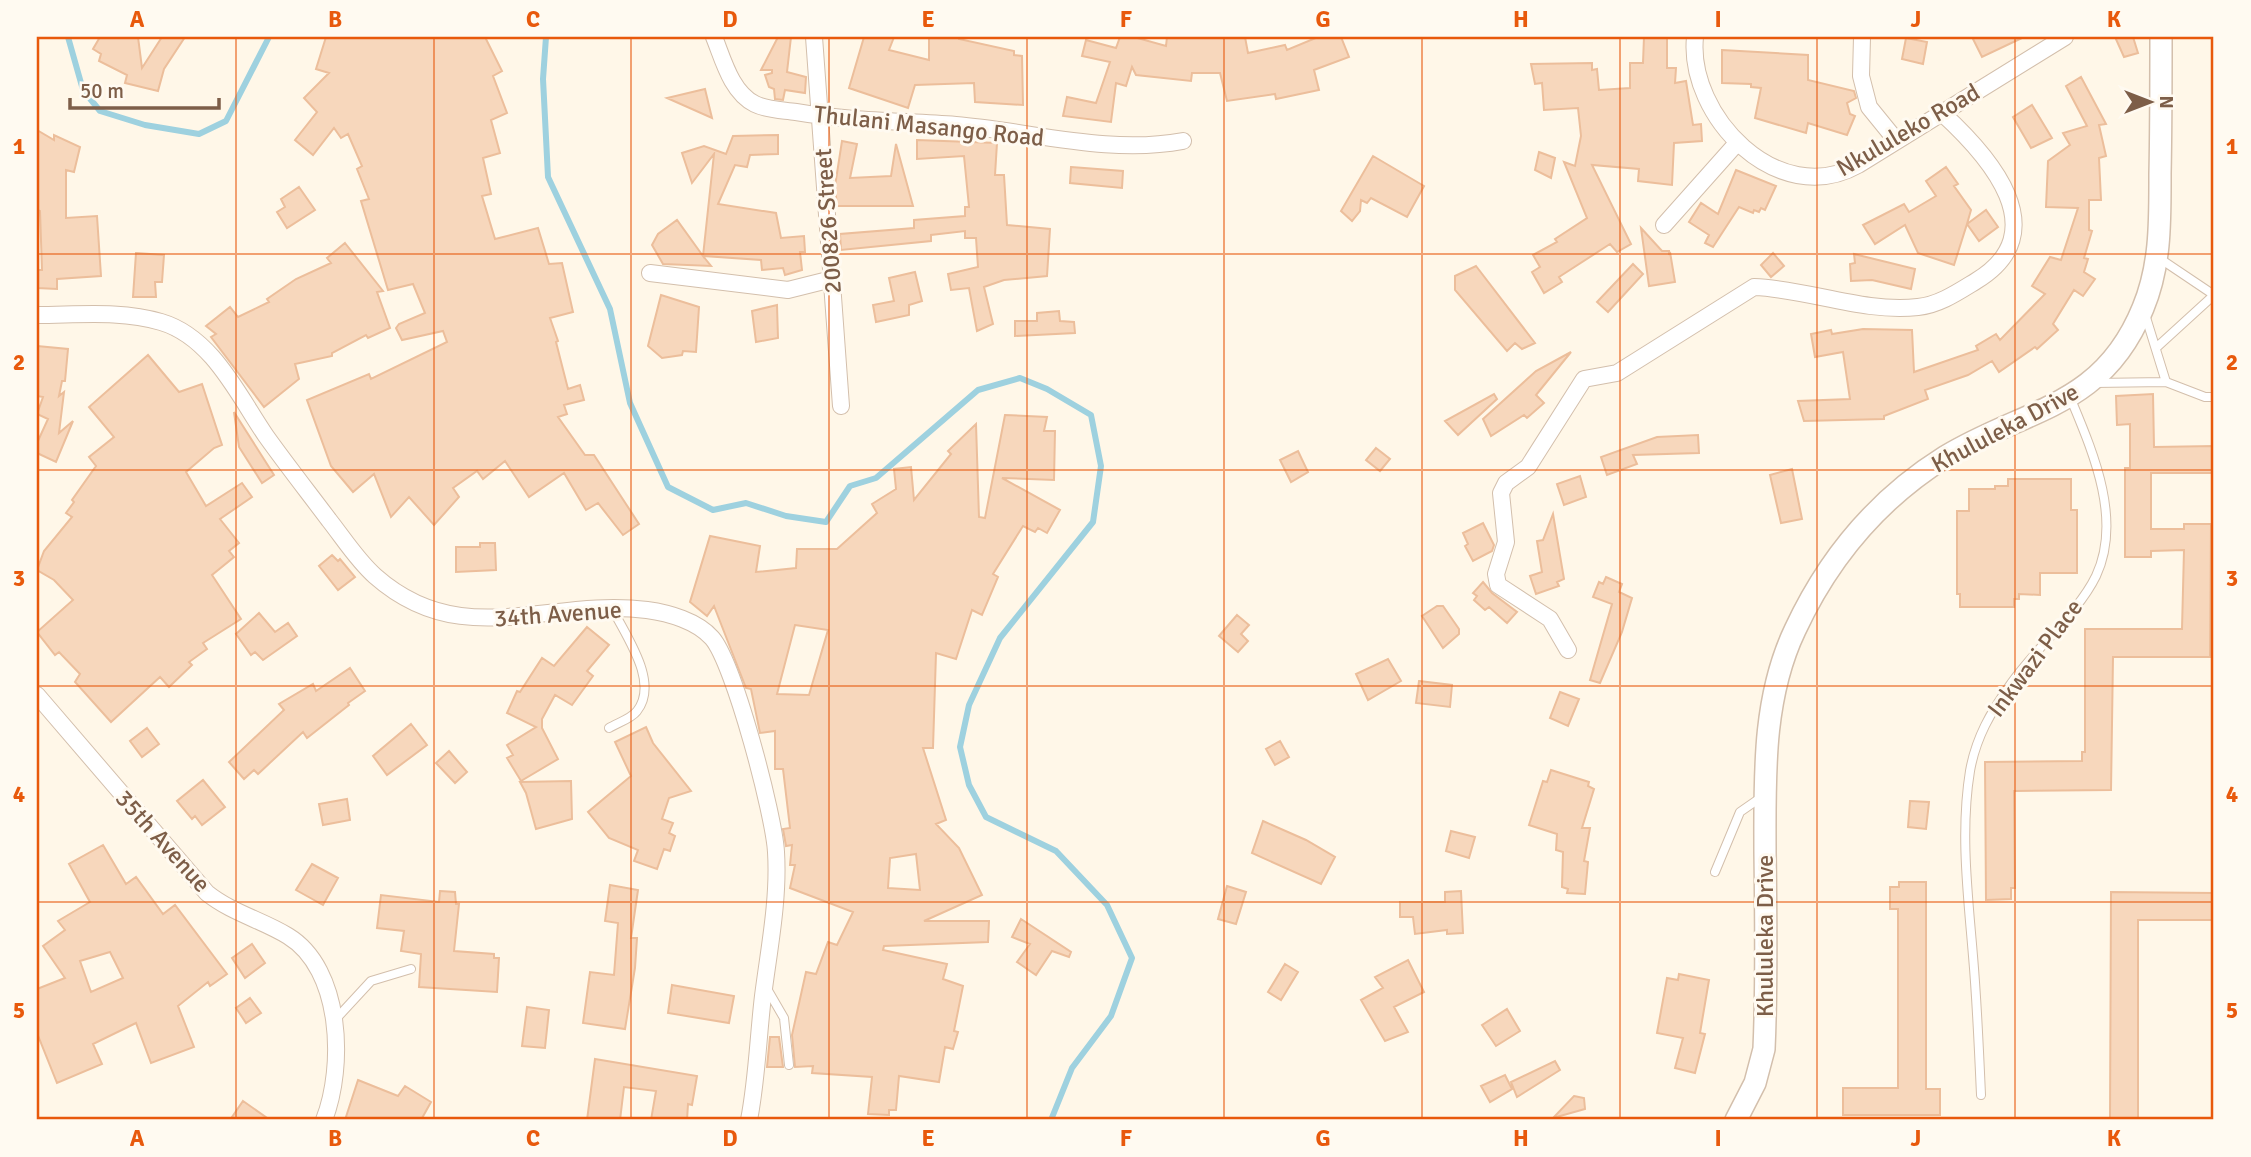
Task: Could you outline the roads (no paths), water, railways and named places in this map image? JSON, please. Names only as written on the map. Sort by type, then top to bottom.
[{"type":"street","name":"Thulani Masango Road","points":[[714,37],[732,79],[746,98],[765,107],[820,116],[959,126],[1048,139],[1132,144],[1183,141]]},
{"type":"street","name":"200826 Street","points":[[814,37],[841,406]]},
{"type":"street","name":"Nkululeko Road","points":[[1695,37],[1696,72],[1704,94],[1716,118],[1737,143],[1774,167],[1794,174],[1824,177],[1845,172],[2065,37]]},
{"type":"street","points":[[1863,37],[1861,76],[1869,107],[1895,139]]},
{"type":"street","name":"Khululeka Drive","points":[[1737,1120],[1755,1083],[1763,1049],[1765,795],[1770,716],[1786,650],[1819,584],[1838,554],[1889,498],[1948,455],[2070,397],[2089,383],[2117,355],[2143,308],[2161,231],[2161,37]]},
{"type":"street","points":[[1568,650],[1550,619],[1498,585],[1496,574],[1506,542],[1501,493],[1506,483],[1528,467],[1584,379],[1617,373],[1754,287],[1876,307],[1920,307],[1943,300],[1985,275],[2004,255],[2012,241],[2015,217],[2004,184],[1965,135],[1942,113]]},
{"type":"street","points":[[1664,225],[1737,143]]},
{"type":"street","points":[[650,273],[788,290],[832,279]]},
{"type":"street","name":"34th Avenue","points":[[37,315],[138,317],[162,322],[188,335],[210,354],[281,456],[363,564],[400,595],[420,606],[444,614],[476,619],[612,608],[650,610],[683,619],[710,636],[728,666],[760,775],[776,850],[758,1064],[749,1120]]},
{"type":"street","name":"35th Avenue","points":[[37,695],[208,893],[229,908],[288,936],[312,956],[331,996],[333,1022],[332,1094],[324,1120]]},
{"type":"lane","points":[[2157,257],[2214,295],[2157,347]]},
{"type":"lane","points":[[2143,308],[2166,382]]},
{"type":"lane","points":[[2089,383],[2166,382],[2206,397],[2214,397]]},
{"type":"lane","name":"Inkwazi Place","points":[[1980,1095],[1966,874],[1965,810],[1970,769],[1988,718],[2017,675],[2086,592],[2096,576],[2102,555],[2105,524],[2101,476],[2070,397]]},
{"type":"lane","points":[[608,728],[635,714],[644,694],[644,677],[612,608]]},
{"type":"lane","points":[[1715,872],[1740,812],[1765,795]]},
{"type":"lane","points":[[333,1022],[371,981],[411,969]]},
{"type":"lane","points":[[765,985],[784,1018],[789,1065]]},
{"type":"waterway","points":[[68,37],[83,90],[100,111],[145,125],[199,134],[226,121],[269,37]]},
{"type":"waterway","points":[[546,37],[543,79],[548,177],[610,309],[630,403],[668,487],[713,510],[746,503],[786,516],[826,522],[850,486],[876,478],[978,390],[1020,378],[1047,389],[1091,415],[1101,466],[1093,522],[1000,638],[969,705],[960,747],[969,785],[986,817],[1056,851],[1107,905],[1132,958],[1111,1016],[1072,1068],[1051,1120]]}]
